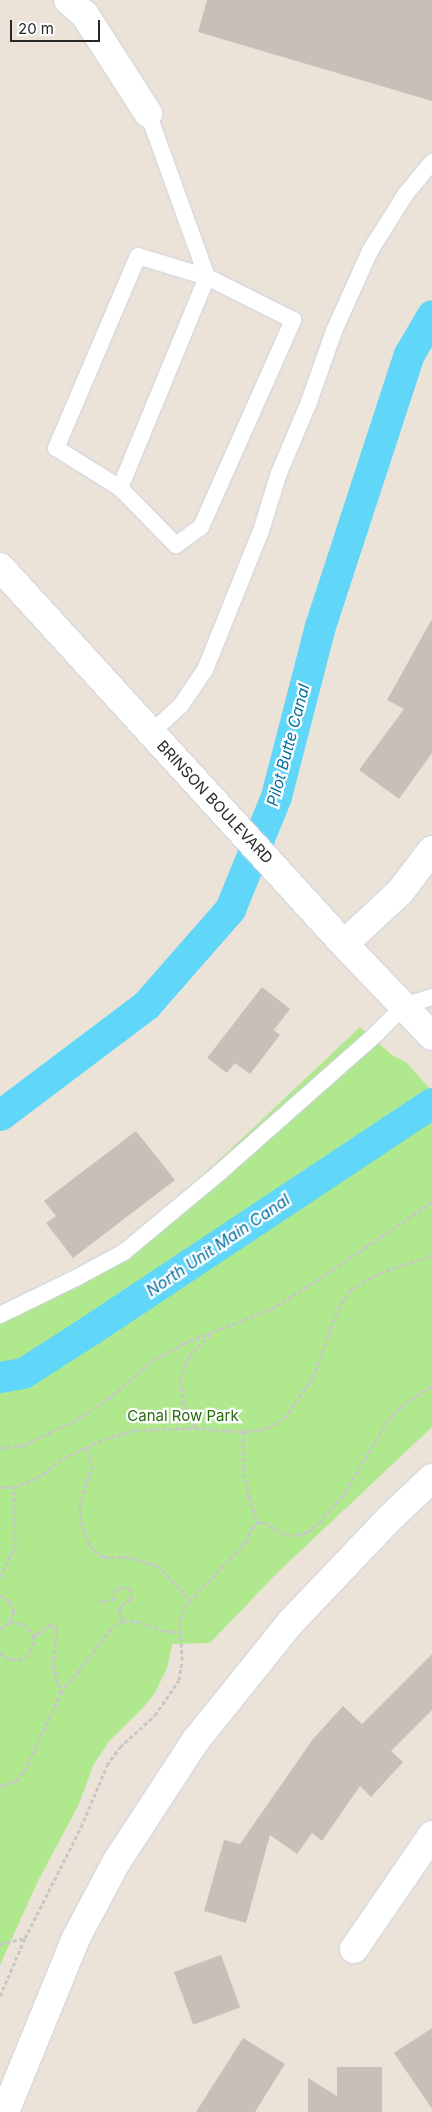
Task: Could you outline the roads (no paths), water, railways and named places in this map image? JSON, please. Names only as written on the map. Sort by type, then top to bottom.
[{"type":"street","points":[[68,0],[85,16],[148,113]]},
{"type":"street","name":"BRINSON BOULEVARD","points":[[0,567],[344,944],[419,1023]]},
{"type":"street","points":[[344,944],[400,892],[432,850]]},
{"type":"street","points":[[5,2112],[76,1938],[117,1861],[196,1740],[291,1622],[390,1518],[432,1478]]},
{"type":"street","points":[[354,1949],[432,1835]]},
{"type":"lane","points":[[120,488],[207,277],[148,113]]},
{"type":"lane","points":[[151,733],[182,705],[205,670],[261,531],[279,473],[350,295],[370,251],[405,196],[432,162]]},
{"type":"lane","points":[[138,256],[207,277],[293,320],[201,527],[176,545],[120,488],[56,448],[138,256]]},
{"type":"lane","points":[[0,1315],[124,1252],[220,1173],[377,1033],[419,1023],[432,996]]},
{"type":"waterway","name":"Pilot Butte Canal","points":[[0,1115],[146,1005],[230,909],[276,796],[320,626],[409,354],[432,315]]},
{"type":"waterway","name":"North Unit Main Canal","points":[[0,1377],[23,1373],[432,1103]]},
{"type":"park label","name":"Canal Row Park","points":[[183,1416]]}]
